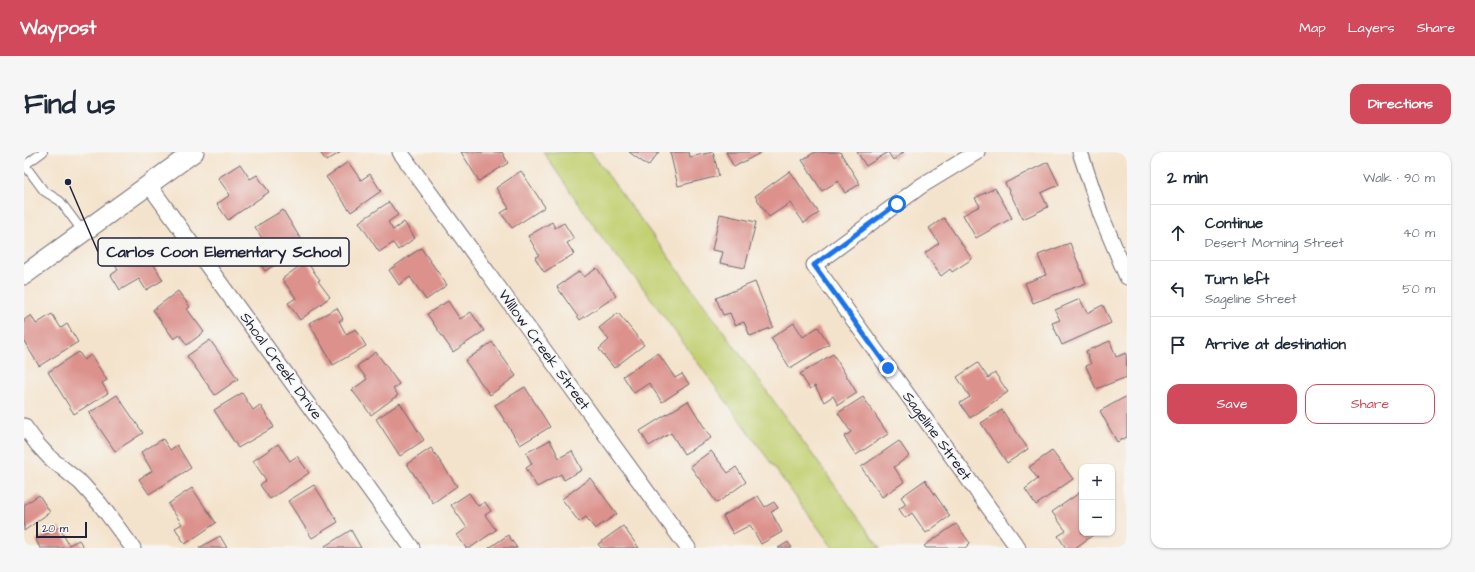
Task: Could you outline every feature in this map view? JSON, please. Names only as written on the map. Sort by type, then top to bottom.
[{"type":"street","points":[[24,275],[192,152]]},
{"type":"street","name":"Willow Creek Street","points":[[400,152],[688,548]]},
{"type":"street","name":"Sageline Street","points":[[977,152],[921,186],[814,265],[1018,548]]},
{"type":"street","points":[[1080,152],[1101,215],[1127,277]]},
{"type":"street","name":"Shoal Creek Drive","points":[[149,184],[412,548]]},
{"type":"street","points":[[24,426],[50,458],[81,482],[100,504],[133,548]]},
{"type":"lane","points":[[43,152],[24,165],[44,191],[60,201],[83,232]]},
{"type":"green space","points":[[543,152],[591,152],[721,328],[880,548],[833,548],[644,289],[606,243]]},
{"type":"building","points":[[320,152],[341,152],[326,161]]},
{"type":"building","points":[[461,152],[502,152],[508,163],[479,181]]},
{"type":"building","points":[[629,152],[659,152],[648,166]]},
{"type":"building","points":[[670,152],[689,152],[690,157],[713,152],[719,176],[678,186]]},
{"type":"building","points":[[726,152],[762,152],[734,167]]},
{"type":"building","points":[[815,152],[840,152],[860,184],[845,193],[838,181],[822,191],[802,160]]},
{"type":"building","points":[[857,152],[888,152],[866,166]]},
{"type":"building","points":[[888,152],[904,152],[893,160]]},
{"type":"building","points":[[348,162],[361,180],[370,174],[381,191],[351,212],[326,177]]},
{"type":"building","points":[[1048,162],[1059,185],[1041,193],[1048,207],[1023,219],[1005,183]]},
{"type":"building","points":[[240,164],[250,179],[257,175],[269,192],[228,220],[217,204],[230,195],[218,178]]},
{"type":"building","points":[[521,171],[545,207],[512,228],[501,213],[509,208],[496,188]]},
{"type":"building","points":[[790,171],[819,213],[804,223],[790,203],[769,217],[755,196]]},
{"type":"building","points":[[995,188],[1012,218],[976,238],[963,215],[980,206],[975,198]]},
{"type":"building","points":[[389,202],[398,215],[388,222],[393,230],[404,222],[415,238],[398,250],[393,243],[379,252],[359,222]]},
{"type":"building","points":[[283,210],[305,246],[265,271],[255,256],[268,248],[255,227]]},
{"type":"building","points":[[720,214],[756,222],[745,268],[720,263],[723,252],[712,250]]},
{"type":"building","points":[[944,218],[972,259],[952,272],[950,269],[941,276],[925,253],[939,243],[929,228]]},
{"type":"building","points":[[552,222],[555,228],[564,223],[574,239],[567,243],[574,254],[544,272],[535,258],[539,255],[528,236]]},
{"type":"building","points":[[139,240],[163,280],[146,290],[139,279],[120,290],[111,275],[118,270],[110,257]]},
{"type":"building","points":[[1070,243],[1086,283],[1033,303],[1025,283],[1046,275],[1038,255]]},
{"type":"building","points":[[421,248],[447,285],[426,300],[410,277],[399,285],[389,270]]},
{"type":"building","points":[[306,261],[330,297],[300,320],[288,303],[296,298],[282,279]]},
{"type":"building","points":[[597,268],[616,296],[580,320],[557,287],[580,271],[584,277]]},
{"type":"building","points":[[755,282],[773,327],[750,336],[744,322],[735,325],[730,313],[723,315],[716,298]]},
{"type":"building","points":[[178,291],[190,307],[187,309],[204,332],[187,345],[180,335],[174,339],[153,310]]},
{"type":"building","points":[[1080,299],[1087,313],[1103,305],[1111,323],[1062,345],[1052,323],[1060,320],[1055,310]]},
{"type":"building","points":[[448,301],[460,319],[471,312],[484,331],[453,352],[427,314]]},
{"type":"building","points":[[337,308],[343,319],[339,321],[346,334],[356,329],[366,346],[333,365],[309,323]]},
{"type":"building","points":[[618,313],[644,345],[614,368],[599,349],[609,340],[599,328]]},
{"type":"building","points":[[52,314],[61,328],[67,324],[78,342],[39,366],[24,341],[24,320],[31,315],[36,324]]},
{"type":"building","points":[[794,323],[803,337],[818,327],[829,344],[790,368],[771,338]]},
{"type":"building","points":[[210,340],[238,379],[215,395],[187,356]]},
{"type":"building","points":[[1110,341],[1116,357],[1126,353],[1127,377],[1096,389],[1086,366],[1091,364],[1086,351]]},
{"type":"building","points":[[492,342],[516,376],[490,395],[465,361]]},
{"type":"building","points":[[79,352],[84,360],[91,355],[107,380],[102,383],[108,393],[74,414],[48,372]]},
{"type":"building","points":[[376,352],[399,384],[393,389],[398,395],[371,415],[352,390],[367,379],[357,366]]},
{"type":"building","points":[[658,353],[675,378],[682,374],[689,384],[662,402],[649,383],[634,393],[623,376]]},
{"type":"building","points":[[833,354],[857,393],[838,405],[833,396],[824,402],[815,386],[810,389],[800,374]]},
{"type":"building","points":[[978,363],[988,378],[995,373],[1008,392],[970,418],[960,403],[970,397],[957,377]]},
{"type":"building","points":[[525,387],[550,427],[520,445],[495,405]]},
{"type":"building","points":[[242,393],[253,410],[260,405],[274,427],[238,448],[214,410]]},
{"type":"building","points":[[117,395],[143,433],[115,451],[89,413]]},
{"type":"building","points":[[1127,396],[1127,437],[1117,442],[1100,411]]},
{"type":"building","points":[[863,397],[888,434],[856,455],[844,437],[851,432],[838,413]]},
{"type":"building","points":[[688,401],[711,438],[684,454],[671,433],[649,446],[640,431]]},
{"type":"building","points":[[400,403],[424,440],[400,456],[376,419]]},
{"type":"building","points":[[1002,410],[1028,449],[1007,463],[981,423]]},
{"type":"building","points":[[163,439],[170,450],[177,445],[191,468],[149,494],[139,479],[152,471],[141,452]]},
{"type":"building","points":[[550,440],[559,458],[572,451],[582,470],[564,480],[561,474],[537,487],[526,468],[532,464],[526,453]]},
{"type":"building","points":[[899,441],[909,456],[894,467],[904,482],[882,497],[861,467]]},
{"type":"building","points":[[278,444],[290,461],[297,456],[309,473],[270,499],[260,485],[266,480],[253,461]]},
{"type":"building","points":[[431,448],[457,486],[433,503],[407,464]]},
{"type":"building","points":[[711,451],[728,473],[736,467],[746,482],[717,503],[690,466]]},
{"type":"building","points":[[1052,451],[1073,479],[1036,505],[1025,489],[1038,479],[1029,467]]},
{"type":"building","points":[[590,478],[617,514],[595,529],[586,517],[579,522],[562,499]]},
{"type":"building","points":[[925,480],[950,516],[926,533],[912,513],[905,518],[899,509],[906,504],[901,497]]},
{"type":"building","points":[[314,485],[338,522],[312,538],[288,501]]},
{"type":"building","points":[[192,488],[216,523],[185,544],[175,528],[182,524],[168,504]]},
{"type":"building","points":[[469,493],[478,506],[485,502],[491,511],[485,515],[496,530],[470,548],[466,548],[457,535],[467,528],[451,505]]},
{"type":"building","points":[[1079,493],[1079,536],[1092,536],[1075,548],[1066,548],[1058,536],[1066,531],[1052,512]]},
{"type":"building","points":[[39,495],[50,512],[24,531],[24,505]]},
{"type":"building","points":[[758,496],[765,507],[774,502],[778,508],[771,512],[782,532],[761,544],[750,525],[733,534],[723,516]]},
{"type":"building","points":[[956,524],[970,543],[965,548],[926,548],[924,546]]},
{"type":"building","points":[[623,526],[639,548],[601,548],[598,544]]},
{"type":"building","points":[[59,527],[69,545],[79,540],[84,548],[40,548],[36,540]]},
{"type":"building","points":[[351,530],[361,548],[327,548],[325,546]]},
{"type":"building","points":[[508,535],[517,548],[489,548]]},
{"type":"building","points":[[220,536],[227,548],[199,548]]},
{"type":"building","points":[[788,542],[792,548],[778,548]]},
{"type":"place","name":"Carlos Coon Elementary School","points":[[68,182]]},
{"type":"route","points":[[888,368],[814,265],[897,204]]}]
